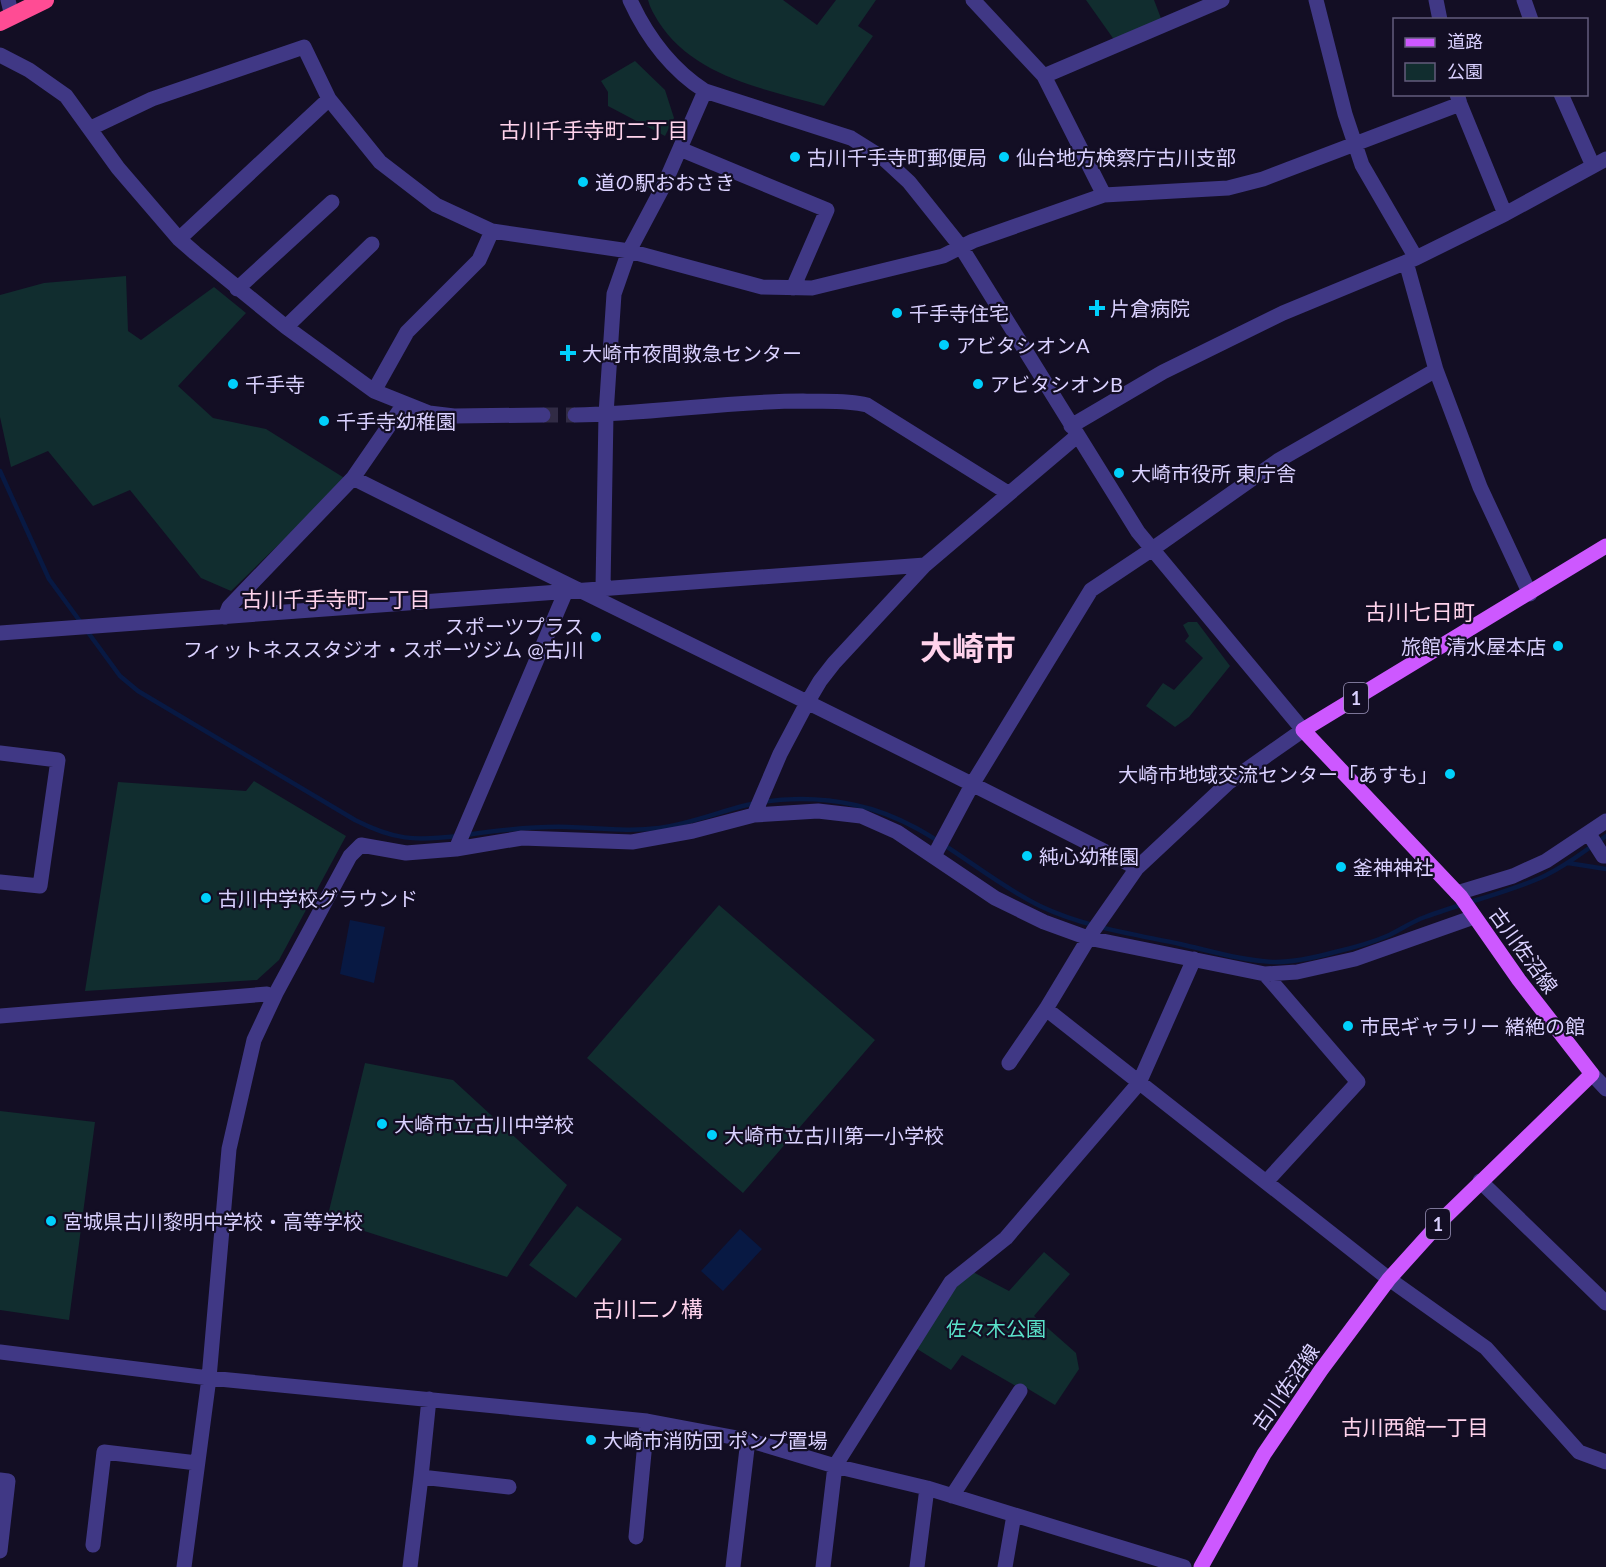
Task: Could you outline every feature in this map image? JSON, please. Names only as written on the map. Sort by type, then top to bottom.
[{"type":"highway","points":[[7,13],[45,0]]},
{"type":"main road","name":"1","points":[[1303,730],[1606,546]]},
{"type":"main road","name":"古川佐沼線","points":[[1201,1567],[1264,1454],[1321,1370],[1389,1279],[1480,1181],[1592,1074],[1519,980],[1459,895],[1303,730]]},
{"type":"street","points":[[630,0],[640,22],[655,45],[690,81],[705,91],[851,138],[883,158],[909,182],[961,247],[1138,532],[1303,730],[1229,782],[1137,868],[1093,930],[1046,1009],[1009,1063]]},
{"type":"street","points":[[973,0],[1044,76],[1104,195]]},
{"type":"street","points":[[1044,76],[1222,0]]},
{"type":"street","points":[[1316,0],[1355,146],[1362,165],[1411,260],[1436,370],[1480,487],[1530,594]]},
{"type":"street","points":[[1436,0],[1440,18]]},
{"type":"street","points":[[1524,0],[1530,18]]},
{"type":"street","points":[[91,128],[152,99],[304,47],[329,99],[380,162],[435,205],[492,231],[629,251],[762,287],[812,288],[943,256],[961,247],[1104,195],[1228,188],[1263,179],[1355,146],[1459,99],[1505,214]]},
{"type":"street","points":[[0,55],[29,70],[66,96],[118,168],[179,239],[237,289],[374,391],[429,413],[454,416],[543,415]]},
{"type":"street","points":[[603,588],[606,414],[614,294],[629,251],[680,149],[705,91]]},
{"type":"street","points":[[757,807],[780,754],[807,703],[834,663],[925,565],[1008,494],[1074,431],[1162,372],[1284,313],[1411,260],[1505,214],[1600,163],[1562,96]]},
{"type":"street","points":[[179,239],[329,99]]},
{"type":"street","points":[[680,149],[827,210],[793,288]]},
{"type":"street","points":[[237,289],[332,202]]},
{"type":"street","points":[[374,391],[407,332],[480,260],[492,231]]},
{"type":"street","points":[[286,327],[372,244]]},
{"type":"street","points":[[939,847],[973,783],[1091,590],[1279,460],[1436,370]]},
{"type":"street","points":[[575,414],[606,414],[771,401],[853,402],[867,405],[1008,494]]},
{"type":"street","points":[[225,617],[229,607],[353,478],[404,404]]},
{"type":"street","points":[[353,478],[572,591],[973,783],[1137,868]]},
{"type":"street","points":[[0,633],[925,565]]},
{"type":"street","points":[[458,845],[572,591]]},
{"type":"street","points":[[0,753],[58,760],[40,886],[0,882]]},
{"type":"street","points":[[184,1567],[209,1378],[229,1149],[254,1040],[350,856],[361,845],[406,853],[522,838],[632,842],[693,831],[757,807],[861,816],[939,847],[995,898],[1044,922],[1093,930],[1194,959],[1265,974],[1297,972],[1355,959],[1472,914]]},
{"type":"street","points":[[1459,895],[1513,876],[1546,861],[1597,845],[1606,821]]},
{"type":"street","points":[[823,1567],[835,1466],[951,1282],[1006,1238],[1139,1083],[1194,959]]},
{"type":"street","points":[[1265,974],[1358,1082],[1266,1182]]},
{"type":"street","points":[[0,1016],[267,994]]},
{"type":"street","points":[[1046,1009],[1389,1279],[1486,1348],[1579,1452],[1606,1462]]},
{"type":"street","points":[[1592,1074],[1606,1089]]},
{"type":"street","points":[[1480,1181],[1606,1303]]},
{"type":"street","points":[[0,1352],[209,1378],[647,1421],[748,1440],[835,1466],[927,1488],[1184,1567]]},
{"type":"street","points":[[952,1496],[1020,1391]]},
{"type":"street","points":[[410,1567],[429,1400]]},
{"type":"street","points":[[636,1537],[647,1421]]},
{"type":"street","points":[[733,1567],[748,1440]]},
{"type":"street","points":[[93,1545],[104,1452],[197,1463]]},
{"type":"street","points":[[421,1478],[509,1487]]},
{"type":"street","points":[[0,1480],[9,1481],[0,1551]]},
{"type":"street","points":[[917,1567],[927,1488]]},
{"type":"street","points":[[1005,1567],[1014,1515]]},
{"type":"green space","points":[[648,0],[783,0],[817,25],[836,0],[876,0],[858,26],[873,36],[824,106],[732,78],[690,56],[658,21]]},
{"type":"green space","points":[[1086,0],[1154,0],[1162,21],[1115,41]]},
{"type":"green space","points":[[635,61],[665,90],[674,118],[665,136],[608,106],[608,92],[601,81]]},
{"type":"green space","points":[[126,276],[128,331],[141,340],[214,287],[246,313],[178,386],[213,418],[266,429],[346,479],[231,591],[201,578],[130,490],[93,506],[48,451],[11,467],[0,417],[0,295],[44,283]]},
{"type":"green space","points":[[1188,622],[1197,622],[1230,666],[1189,717],[1175,727],[1146,706],[1163,683],[1174,690],[1203,658],[1185,641],[1189,636],[1183,625]]},
{"type":"green space","name":"古川中学校グラウンド","points":[[254,781],[346,836],[279,960],[257,980],[85,991],[118,782],[246,791]]},
{"type":"green space","points":[[719,905],[875,1040],[743,1193],[587,1058]]},
{"type":"green space","points":[[365,1063],[453,1080],[567,1185],[507,1277],[327,1219]]},
{"type":"green space","name":"宮城県古川黎明中学校・高等学校","points":[[0,1111],[95,1122],[69,1320],[0,1310]]},
{"type":"green space","points":[[577,1206],[622,1239],[576,1298],[529,1265]]},
{"type":"green space","name":"佐々木公園","points":[[1044,1252],[1070,1274],[1034,1316],[1076,1353],[1079,1369],[1055,1405],[1025,1387],[1023,1390],[962,1355],[951,1370],[914,1347],[954,1285],[973,1272],[1009,1291]]},
{"type":"water","points":[[350,920],[385,927],[374,983],[340,974]]},
{"type":"water","points":[[740,1229],[762,1249],[723,1291],[701,1271]]},
{"type":"waterway","points":[[0,471],[49,579],[82,624]]},
{"type":"waterway","points":[[87,631],[120,676],[138,691],[355,820],[381,832],[405,837],[458,836]]},
{"type":"waterway","points":[[466,835],[542,827],[625,830],[659,828],[773,800],[815,799],[842,802],[881,812],[906,823],[1016,893],[1057,913],[1091,925],[1239,958],[1275,962],[1313,957],[1368,943],[1425,917],[1526,884],[1557,869],[1606,836]]},
{"type":"waterway","points":[[1568,863],[1606,869]]},
{"type":"tunnel","points":[[543,415],[575,415]]},
{"type":"place","name":"古川千手寺町郵便局","points":[[795,157]]},
{"type":"place","name":"仙台地方検察庁古川支部","points":[[1004,157]]},
{"type":"place","name":"道の駅おおさき","points":[[583,182]]},
{"type":"place","name":"片倉病院","points":[[1097,308]]},
{"type":"place","name":"千手寺住宅","points":[[897,313]]},
{"type":"place","name":"アビタシオンA","points":[[944,345]]},
{"type":"place","name":"大崎市夜間救急センター","points":[[568,353]]},
{"type":"place","name":"千手寺","points":[[233,384]]},
{"type":"place","name":"アビタシオンB","points":[[978,384]]},
{"type":"place","name":"千手寺幼稚園","points":[[324,421]]},
{"type":"place","name":"大崎市役所 東庁舎","points":[[1119,473]]},
{"type":"place","name":"スポーツプラス フィットネススタジオ・スポーツジム @古川","points":[[596,637]]},
{"type":"place","name":"旅館 清水屋本店","points":[[1558,646]]},
{"type":"place","name":"大崎市地域交流センター「あすも」","points":[[1450,774]]},
{"type":"place","name":"純心幼稚園","points":[[1027,856]]},
{"type":"place","name":"釜神神社","points":[[1341,867]]},
{"type":"place","name":"古川中学校グラウンド","points":[[206,898]]},
{"type":"place","name":"市民ギャラリー 緒絶の館","points":[[1348,1026]]},
{"type":"place","name":"大崎市立古川中学校","points":[[382,1124]]},
{"type":"place","name":"大崎市立古川第一小学校","points":[[712,1135]]},
{"type":"place","name":"宮城県古川黎明中学校・高等学校","points":[[51,1221]]},
{"type":"place","name":"大崎市消防団 ポンプ置場","points":[[591,1440]]},
{"type":"district","name":"古川千手寺町二丁目","points":[[594,129]]},
{"type":"district","name":"古川千手寺町一丁目","points":[[336,598]]},
{"type":"district","name":"古川七日町","points":[[1420,611]]},
{"type":"district","name":"大崎市","points":[[968,647]]},
{"type":"district","name":"古川二ノ構","points":[[648,1308]]},
{"type":"district","name":"古川西館一丁目","points":[[1415,1426]]}]
